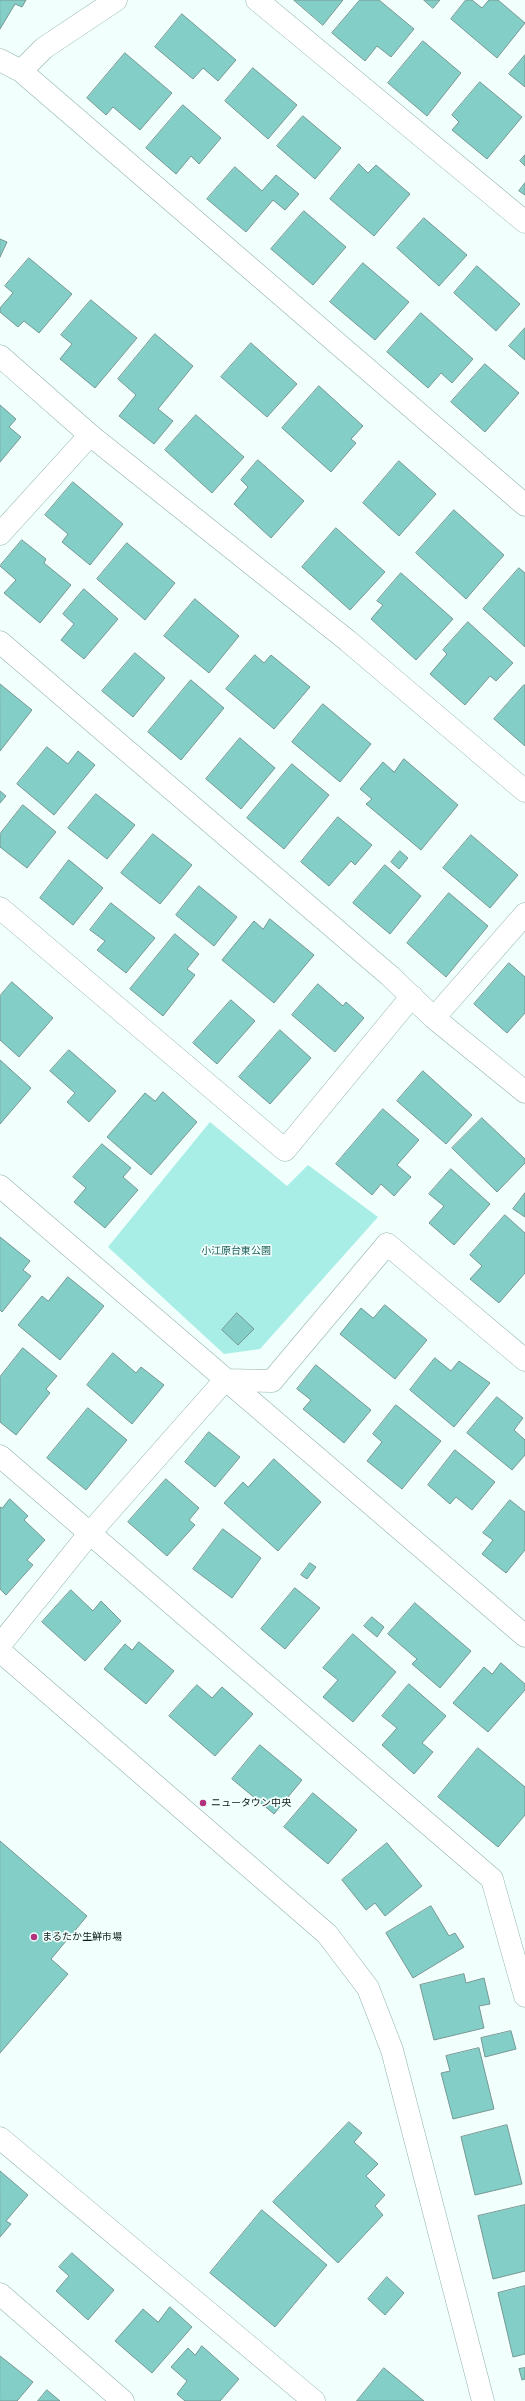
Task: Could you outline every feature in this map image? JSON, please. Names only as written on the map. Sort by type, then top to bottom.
[{"type":"street","points":[[21,71],[44,48],[116,0]]},
{"type":"street","points":[[257,0],[525,222]]},
{"type":"street","points":[[0,60],[21,71],[525,505]]},
{"type":"street","points":[[0,356],[90,435],[348,641],[525,791]]},
{"type":"street","points":[[0,534],[90,435]]},
{"type":"street","points":[[0,642],[412,996],[434,1018],[525,1092]]},
{"type":"street","points":[[0,908],[284,1150],[412,996]]},
{"type":"street","points":[[434,1018],[525,914]]},
{"type":"street","points":[[0,1186],[525,1636]]},
{"type":"street","points":[[0,1644],[89,1534],[225,1380],[272,1381],[387,1244],[525,1360]]},
{"type":"street","points":[[0,1456],[492,1879],[524,1990]]},
{"type":"street","points":[[0,1651],[327,1934],[368,1988],[392,2050],[483,2401]]},
{"type":"street","points":[[0,2138],[314,2401]]},
{"type":"street","points":[[0,2294],[123,2401]]},
{"type":"green space","name":"小江原台東公園","points":[[210,1122],[287,1186],[308,1165],[378,1217],[260,1349],[224,1354],[108,1247]]},
{"type":"building","points":[[0,0],[26,0],[22,7],[15,4],[0,29]]},
{"type":"building","points":[[294,0],[343,0],[323,25]]},
{"type":"building","points":[[360,0],[379,0],[414,29],[391,57],[377,46],[365,61],[332,33]]},
{"type":"building","points":[[424,0],[440,0],[433,8]]},
{"type":"building","points":[[466,0],[472,0],[482,8],[489,0],[498,0],[525,23],[497,58],[451,19]]},
{"type":"building","points":[[182,14],[236,60],[218,81],[203,68],[193,79],[155,47]]},
{"type":"building","points":[[423,41],[461,73],[427,116],[388,83]]},
{"type":"building","points":[[125,53],[172,93],[140,130],[113,107],[106,115],[87,98]]},
{"type":"building","points":[[525,55],[525,87],[509,74]]},
{"type":"building","points":[[253,68],[297,105],[268,139],[225,101]]},
{"type":"building","points":[[480,82],[522,117],[487,159],[452,130],[459,122],[452,115]]},
{"type":"building","points":[[183,105],[221,138],[199,164],[191,156],[176,174],[146,148]]},
{"type":"building","points":[[303,116],[341,148],[315,179],[277,146]]},
{"type":"building","points":[[525,155],[525,166],[520,161]]},
{"type":"building","points":[[359,164],[368,173],[376,165],[410,194],[374,236],[330,199]]},
{"type":"building","points":[[235,167],[262,191],[276,175],[299,194],[285,210],[273,200],[246,232],[207,199]]},
{"type":"building","points":[[525,183],[525,195],[519,191]]},
{"type":"building","points":[[304,211],[346,247],[313,285],[271,249]]},
{"type":"building","points":[[424,218],[467,255],[439,286],[397,248]]},
{"type":"building","points":[[0,239],[7,242],[0,257]]},
{"type":"building","points":[[29,258],[72,294],[39,333],[24,321],[18,327],[0,312],[0,308],[13,293],[5,286]]},
{"type":"building","points":[[363,263],[409,302],[375,340],[330,302]]},
{"type":"building","points":[[477,266],[520,304],[496,331],[454,293]]},
{"type":"building","points":[[91,300],[137,338],[95,388],[60,359],[72,344],[61,335]]},
{"type":"building","points":[[421,313],[473,359],[452,383],[441,373],[428,388],[387,352]]},
{"type":"building","points":[[525,328],[525,360],[509,346]]},
{"type":"building","points":[[155,334],[193,366],[158,409],[173,421],[154,444],[119,416],[136,395],[118,379]]},
{"type":"building","points":[[251,343],[297,384],[267,417],[221,377]]},
{"type":"building","points":[[485,364],[519,393],[485,432],[451,402]]},
{"type":"building","points":[[319,386],[363,426],[351,439],[356,443],[331,472],[282,428]]},
{"type":"building","points":[[0,405],[16,419],[9,427],[21,437],[0,462]]},
{"type":"building","points":[[196,415],[244,457],[212,493],[165,450]]},
{"type":"building","points":[[258,460],[304,501],[271,538],[234,504],[248,487],[241,480]]},
{"type":"building","points":[[399,461],[436,494],[399,536],[363,503]]},
{"type":"building","points":[[73,482],[123,524],[90,565],[62,542],[68,534],[45,515]]},
{"type":"building","points":[[454,510],[504,555],[466,599],[416,553]]},
{"type":"building","points":[[336,528],[385,572],[350,610],[302,567]]},
{"type":"building","points":[[22,540],[46,559],[44,563],[71,585],[40,623],[4,593],[16,580],[0,566]]},
{"type":"building","points":[[127,543],[175,583],[145,620],[97,579]]},
{"type":"building","points":[[519,568],[525,573],[525,647],[483,609]]},
{"type":"building","points":[[401,573],[453,619],[416,660],[371,619],[383,605],[377,601]]},
{"type":"building","points":[[84,589],[118,619],[84,659],[61,640],[74,624],[63,614]]},
{"type":"building","points":[[195,599],[239,636],[209,673],[164,636]]},
{"type":"building","points":[[468,622],[513,663],[496,681],[490,676],[465,705],[430,674],[447,654],[443,650]]},
{"type":"building","points":[[135,653],[165,678],[133,717],[102,691]]},
{"type":"building","points":[[255,655],[264,663],[271,655],[310,687],[274,729],[226,689]]},
{"type":"building","points":[[191,680],[224,708],[181,760],[148,732]]},
{"type":"building","points":[[0,684],[32,710],[0,751]]},
{"type":"building","points":[[525,685],[525,746],[494,719]]},
{"type":"building","points":[[323,704],[371,744],[340,782],[292,742]]},
{"type":"building","points":[[240,738],[275,768],[241,809],[206,779]]},
{"type":"building","points":[[47,747],[68,764],[78,751],[95,765],[54,815],[17,784]]},
{"type":"building","points":[[404,759],[458,805],[421,850],[366,804],[372,799],[360,789],[383,762],[394,772]]},
{"type":"building","points":[[292,764],[329,795],[284,849],[247,818]]},
{"type":"building","points":[[0,791],[6,796],[0,803]]},
{"type":"building","points":[[96,794],[135,825],[107,859],[68,828]]},
{"type":"building","points":[[23,805],[56,832],[27,868],[0,847],[0,834]]},
{"type":"building","points":[[338,817],[372,845],[355,865],[351,861],[329,886],[301,862]]},
{"type":"building","points":[[153,834],[192,865],[160,904],[121,873]]},
{"type":"building","points":[[471,835],[518,875],[490,908],[443,868]]},
{"type":"building","points":[[400,851],[408,858],[399,869],[391,862]]},
{"type":"building","points":[[69,860],[103,888],[73,925],[40,898]]},
{"type":"building","points":[[385,865],[421,896],[390,934],[353,903]]},
{"type":"building","points":[[199,886],[237,917],[214,946],[176,915]]},
{"type":"building","points":[[449,893],[488,926],[446,977],[407,943]]},
{"type":"building","points":[[111,903],[155,938],[126,973],[97,950],[105,941],[90,930]]},
{"type":"building","points":[[270,919],[314,955],[274,1003],[222,960],[254,921],[263,929]]},
{"type":"building","points":[[175,934],[199,954],[187,969],[195,975],[163,1016],[130,989]]},
{"type":"building","points":[[509,963],[525,977],[525,1013],[507,1033],[474,1004]]},
{"type":"building","points":[[12,982],[53,1018],[19,1057],[0,1040],[0,996]]},
{"type":"building","points":[[318,984],[343,1006],[346,1002],[364,1018],[335,1052],[292,1015]]},
{"type":"building","points":[[231,1000],[255,1021],[217,1064],[193,1043]]},
{"type":"building","points":[[280,1030],[311,1058],[270,1104],[239,1077]]},
{"type":"building","points":[[69,1050],[116,1091],[89,1122],[67,1102],[75,1093],[50,1071]]},
{"type":"building","points":[[0,1060],[31,1088],[0,1124]]},
{"type":"building","points":[[423,1071],[472,1115],[446,1144],[397,1101]]},
{"type":"building","points":[[163,1092],[197,1122],[151,1175],[107,1137],[145,1093],[155,1101]]},
{"type":"building","points":[[383,1109],[419,1140],[397,1165],[411,1177],[394,1196],[381,1184],[372,1195],[336,1164]]},
{"type":"building","points":[[482,1118],[525,1159],[525,1163],[497,1192],[452,1148]]},
{"type":"building","points":[[102,1144],[131,1168],[123,1177],[138,1190],[105,1228],[74,1202],[86,1188],[73,1177]]},
{"type":"building","points":[[451,1169],[490,1204],[454,1245],[429,1223],[444,1206],[429,1194]]},
{"type":"building","points":[[525,1193],[525,1217],[513,1209]]},
{"type":"building","points":[[505,1215],[525,1233],[525,1273],[499,1303],[470,1279],[482,1266],[470,1255]]},
{"type":"building","points":[[0,1237],[30,1261],[23,1270],[31,1276],[2,1312],[0,1310]]},
{"type":"building","points":[[68,1277],[104,1306],[60,1360],[18,1325],[42,1296],[48,1301]]},
{"type":"building","points":[[385,1305],[427,1340],[395,1379],[340,1334],[361,1308],[373,1318]]},
{"type":"building","points":[[237,1313],[254,1329],[238,1345],[222,1330]]},
{"type":"building","points":[[23,1348],[57,1376],[46,1389],[50,1393],[16,1435],[0,1422],[0,1377]]},
{"type":"building","points":[[113,1353],[136,1373],[141,1367],[164,1385],[132,1424],[87,1385]]},
{"type":"building","points":[[435,1358],[451,1371],[459,1361],[490,1383],[454,1427],[410,1390]]},
{"type":"building","points":[[316,1365],[371,1410],[344,1443],[303,1409],[311,1400],[297,1389]]},
{"type":"building","points":[[497,1397],[523,1418],[514,1430],[525,1440],[525,1455],[512,1470],[467,1433]]},
{"type":"building","points":[[396,1405],[441,1441],[402,1489],[367,1461],[382,1442],[373,1434]]},
{"type":"building","points":[[88,1408],[127,1440],[86,1490],[47,1458]]},
{"type":"building","points":[[209,1432],[240,1457],[215,1487],[185,1462]]},
{"type":"building","points":[[455,1450],[495,1482],[472,1510],[456,1497],[450,1504],[428,1485]]},
{"type":"building","points":[[274,1459],[321,1502],[278,1551],[224,1503],[243,1482],[248,1487]]},
{"type":"building","points":[[166,1479],[199,1508],[189,1520],[195,1525],[167,1556],[128,1522]]},
{"type":"building","points":[[10,1499],[28,1516],[24,1520],[45,1540],[27,1560],[33,1565],[6,1595],[0,1589],[0,1507],[2,1508]]},
{"type":"building","points":[[510,1500],[525,1512],[525,1550],[506,1573],[482,1554],[493,1540],[483,1533]]},
{"type":"building","points":[[223,1529],[261,1558],[232,1598],[193,1569]]},
{"type":"building","points":[[310,1563],[316,1567],[307,1579],[301,1575]]},
{"type":"building","points":[[295,1588],[320,1608],[285,1649],[261,1629]]},
{"type":"building","points":[[71,1590],[93,1611],[101,1601],[121,1621],[85,1661],[42,1622]]},
{"type":"building","points":[[415,1603],[471,1651],[440,1688],[412,1664],[417,1659],[388,1634]]},
{"type":"building","points":[[372,1617],[384,1627],[377,1637],[364,1626]]},
{"type":"building","points":[[353,1634],[396,1672],[353,1722],[323,1697],[338,1680],[323,1668]]},
{"type":"building","points":[[139,1642],[174,1671],[146,1704],[104,1669],[125,1644],[132,1650]]},
{"type":"building","points":[[501,1663],[525,1684],[525,1690],[488,1732],[453,1703],[484,1667],[492,1674]]},
{"type":"building","points":[[409,1684],[446,1716],[422,1743],[433,1752],[414,1774],[382,1745],[397,1728],[382,1716]]},
{"type":"building","points":[[197,1685],[212,1698],[222,1687],[253,1714],[215,1756],[169,1716]]},
{"type":"building","points":[[260,1745],[302,1780],[274,1814],[232,1779]]},
{"type":"building","points":[[478,1748],[525,1787],[525,1815],[498,1847],[438,1797]]},
{"type":"building","points":[[313,1793],[357,1830],[328,1864],[284,1827]]},
{"type":"building","name":"まるたか生鮮市場","points":[[0,1841],[87,1916],[51,1959],[68,1974],[0,2053]]},
{"type":"building","points":[[387,1843],[422,1886],[385,1916],[375,1903],[366,1910],[342,1880]]},
{"type":"building","points":[[431,1906],[449,1936],[455,1933],[464,1947],[413,1978],[386,1933]]},
{"type":"building","points":[[464,1974],[466,1983],[484,1978],[490,2004],[479,2006],[484,2028],[434,2040],[420,1985]]},
{"type":"building","points":[[511,2031],[516,2049],[485,2057],[481,2038]]},
{"type":"building","points":[[479,2048],[494,2109],[453,2119],[441,2073],[450,2071],[446,2056]]},
{"type":"building","points":[[349,2122],[362,2133],[354,2142],[378,2164],[366,2176],[385,2195],[375,2206],[383,2215],[338,2263],[273,2202]]},
{"type":"building","points":[[507,2125],[522,2184],[475,2195],[461,2137]]},
{"type":"building","points":[[0,2171],[28,2195],[6,2221],[11,2224],[0,2237]]},
{"type":"building","points":[[525,2205],[525,2271],[493,2279],[478,2216]]},
{"type":"building","points":[[262,2210],[327,2265],[275,2327],[210,2273]]},
{"type":"building","points":[[72,2253],[114,2290],[88,2320],[56,2291],[69,2276],[59,2267]]},
{"type":"building","points":[[387,2277],[404,2293],[385,2315],[368,2299]]},
{"type":"building","points":[[525,2286],[525,2354],[513,2357],[498,2293]]},
{"type":"building","points":[[170,2307],[192,2327],[152,2373],[115,2341],[143,2309],[158,2322]]},
{"type":"building","points":[[202,2346],[239,2379],[220,2401],[185,2401],[177,2394],[187,2381],[171,2367],[188,2348],[195,2355]]},
{"type":"building","points":[[0,2356],[33,2382],[17,2401],[0,2401]]},
{"type":"building","points":[[384,2368],[424,2401],[357,2401]]},
{"type":"building","points":[[525,2368],[525,2379],[522,2380],[519,2369]]},
{"type":"building","points":[[47,2390],[60,2401],[38,2401]]},
{"type":"place","name":"ニュータウン中央","points":[[203,1803]]},
{"type":"place","name":"まるたか生鮮市場","points":[[34,1937]]}]
